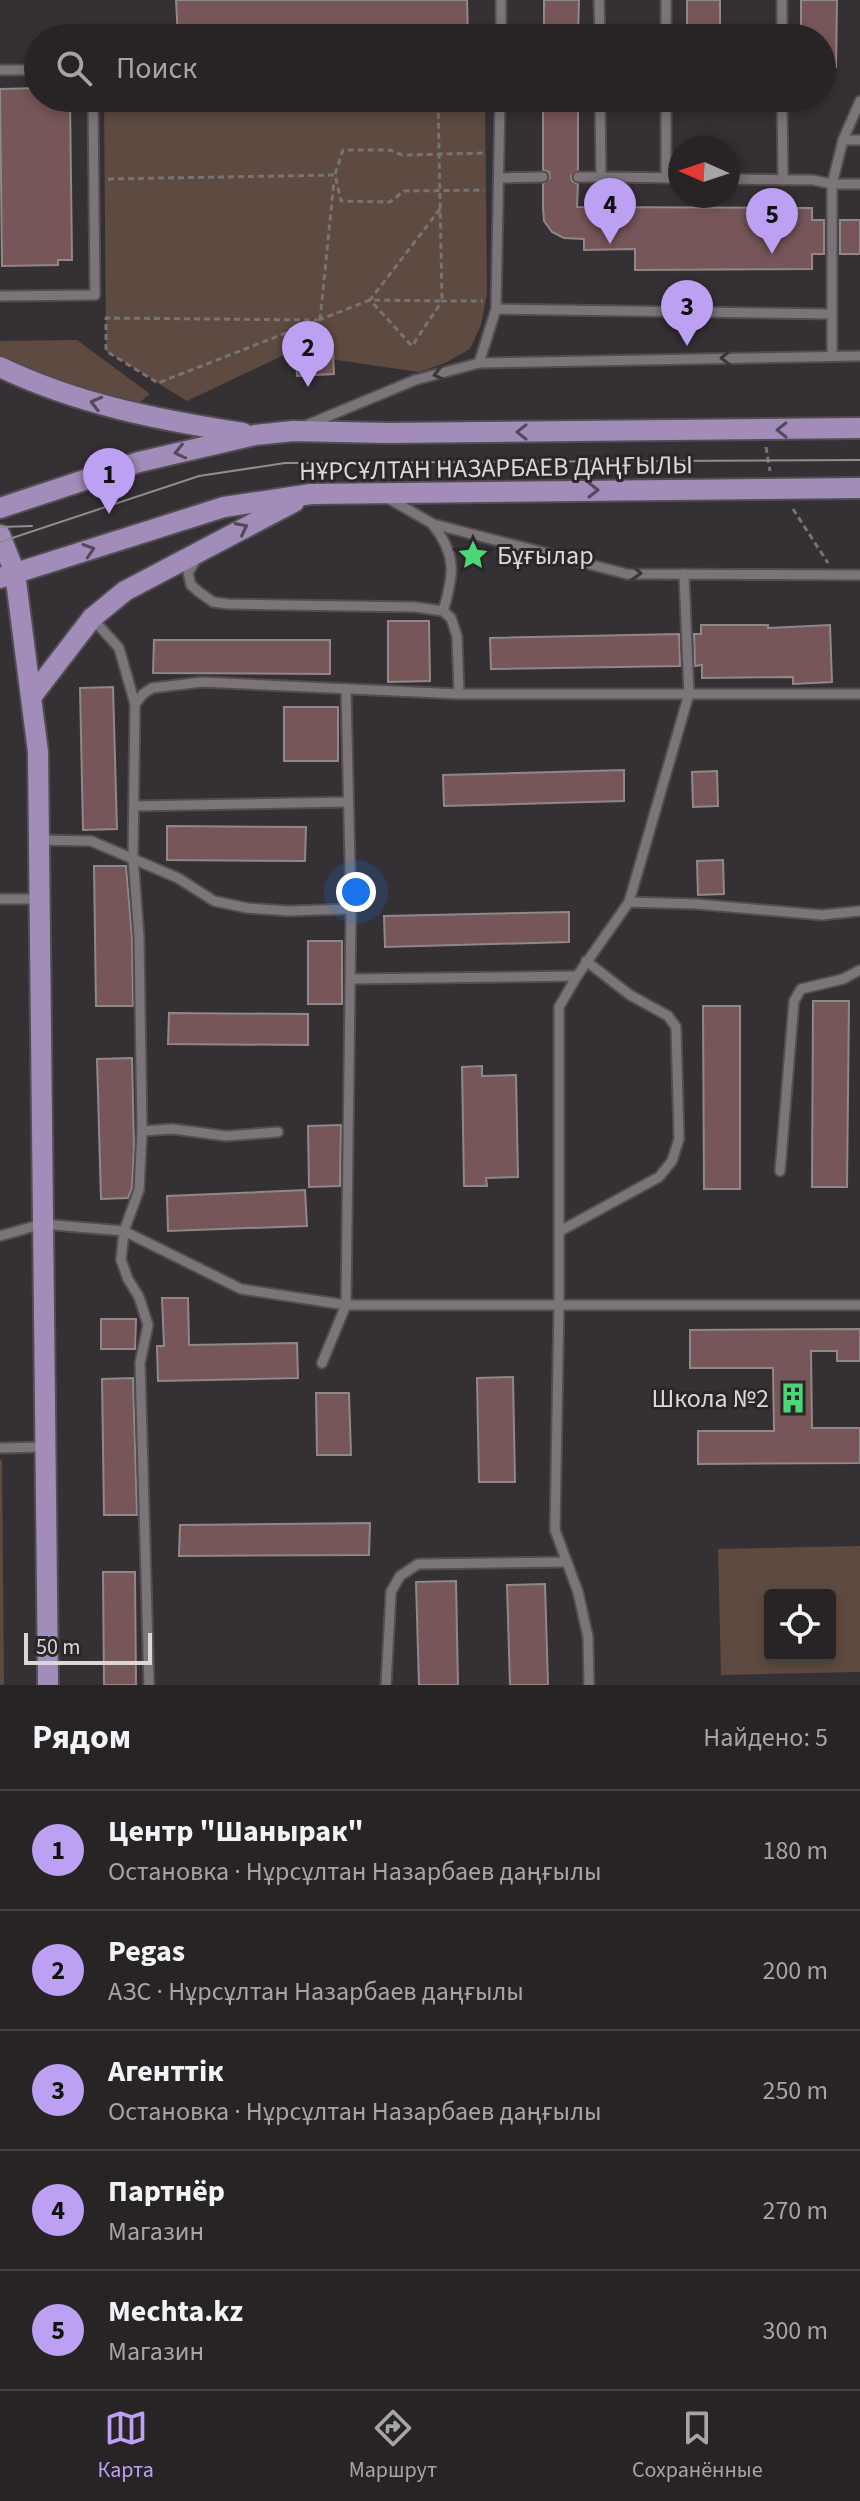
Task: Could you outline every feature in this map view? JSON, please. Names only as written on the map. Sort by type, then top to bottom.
[{"type":"main road","points":[[0,367],[65,395],[162,421],[255,435]]},
{"type":"main road","name":"НҰРСҰЛТАН НАЗАРБАЕВ ДАҢҒЫЛЫ","points":[[0,508],[139,462],[255,435],[293,431],[387,433],[860,428]]},
{"type":"main road","name":"НҰРСҰЛТАН НАЗАРБАЕВ ДАҢҒЫЛЫ","points":[[7,576],[224,507],[311,494],[860,488]]},
{"type":"main road","points":[[32,696],[92,618],[125,591],[204,547],[311,494]]},
{"type":"main road","points":[[0,535],[32,696],[38,752],[48,1685]]},
{"type":"lane","points":[[501,0],[501,24]]},
{"type":"lane","points":[[599,0],[600,24]]},
{"type":"lane","points":[[666,0],[666,24]]},
{"type":"lane","points":[[782,0],[782,24]]},
{"type":"lane","points":[[0,70],[24,70]]},
{"type":"lane","points":[[832,356],[832,184],[843,140],[860,101]]},
{"type":"lane","points":[[0,296],[95,295],[93,112]]},
{"type":"lane","points":[[479,363],[496,309],[500,112]]},
{"type":"lane","points":[[600,112],[601,177]]},
{"type":"lane","points":[[578,177],[666,178],[666,112]]},
{"type":"lane","points":[[782,112],[783,180]]},
{"type":"lane","points":[[843,140],[860,140]]},
{"type":"lane","points":[[499,178],[543,177]]},
{"type":"lane","points":[[740,179],[860,184]]},
{"type":"lane","points":[[496,309],[832,314]]},
{"type":"lane","points":[[293,431],[415,380],[479,363],[860,356]]},
{"type":"lane","points":[[377,491],[433,524],[627,574],[860,575]]},
{"type":"lane","points":[[433,524],[447,542],[450,553],[450,587],[443,611]]},
{"type":"lane","points":[[204,547],[188,573],[191,585],[213,602],[316,608],[415,607],[443,611],[451,618],[457,636],[459,694]]},
{"type":"lane","points":[[589,1685],[588,1637],[578,1592],[555,1530],[560,1231],[559,1007],[586,961],[629,902],[689,694],[684,574]]},
{"type":"lane","points":[[92,618],[119,648],[135,704],[133,857],[139,937],[142,1131],[139,1190],[124,1231],[121,1260],[139,1297],[148,1325],[140,1363],[149,1685]]},
{"type":"lane","points":[[135,704],[152,688],[202,682],[459,694],[860,694]]},
{"type":"lane","points":[[322,1363],[346,1305],[352,979],[346,689]]},
{"type":"lane","points":[[135,806],[347,802]]},
{"type":"lane","points":[[39,840],[91,841],[178,878],[214,901],[247,908],[288,911],[351,909]]},
{"type":"lane","points":[[0,899],[39,899]]},
{"type":"lane","points":[[629,902],[696,904],[822,915],[860,911]]},
{"type":"lane","points":[[560,1231],[659,1177],[672,1161],[679,1139],[676,1027],[668,1016],[630,995],[586,961]]},
{"type":"lane","points":[[780,1171],[794,1001],[801,989],[859,973]]},
{"type":"lane","points":[[352,979],[577,976]]},
{"type":"lane","points":[[142,1131],[173,1129],[226,1136],[278,1132]]},
{"type":"lane","points":[[0,1236],[42,1224],[124,1231],[241,1289],[346,1305],[860,1305]]},
{"type":"lane","points":[[0,1448],[44,1447]]},
{"type":"lane","points":[[386,1685],[391,1592],[400,1576],[418,1564],[567,1562]]},
{"type":"path","points":[[370,300],[412,346],[442,301],[438,112]]},
{"type":"path","points":[[320,320],[335,175],[343,150],[390,150],[402,155],[485,153]]},
{"type":"path","points":[[104,179],[335,175]]},
{"type":"path","points":[[335,175],[341,201],[390,202],[404,191],[486,190]]},
{"type":"path","points":[[370,300],[440,209]]},
{"type":"path","points":[[320,320],[106,318],[106,351],[158,383],[320,320],[370,300],[486,301]]},
{"type":"path","points":[[766,445],[770,475]]},
{"type":"path","points":[[789,502],[836,575]]},
{"type":"shaded area","points":[[104,112],[485,112],[487,294],[481,325],[470,349],[445,363],[419,372],[288,353],[187,401],[106,351]]},
{"type":"shaded area","points":[[77,340],[150,394],[136,405],[66,387],[0,360],[0,341]]},
{"type":"shaded area","points":[[0,1460],[4,1685],[0,1685]]},
{"type":"shaded area","points":[[860,1546],[860,1672],[721,1675],[718,1549]]},
{"type":"building","points":[[176,0],[467,0],[468,24],[177,24]]},
{"type":"building","points":[[544,0],[579,0],[578,24],[544,24]]},
{"type":"building","points":[[687,0],[720,0],[720,24],[687,24]]},
{"type":"building","points":[[801,0],[837,0],[836,67],[836,24],[801,24]]},
{"type":"building","points":[[24,88],[24,112],[70,112],[72,260],[58,260],[58,265],[2,266],[0,89]]},
{"type":"building","points":[[543,112],[578,112],[578,170],[571,176],[572,181],[578,184],[577,207],[812,208],[812,220],[824,220],[824,254],[812,254],[812,269],[635,270],[635,249],[584,250],[584,239],[564,238],[552,232],[544,221],[543,208],[543,184],[550,178],[549,172],[543,170]]},
{"type":"building","points":[[840,220],[860,220],[860,254],[840,254]]},
{"type":"building","points":[[333,352],[334,374],[297,376],[296,354]]},
{"type":"building","points":[[388,621],[429,621],[430,681],[388,682]]},
{"type":"building","points":[[701,625],[768,625],[768,628],[830,625],[832,682],[793,684],[793,677],[702,678],[702,665],[695,666],[694,634],[701,634]]},
{"type":"building","points":[[679,634],[680,666],[491,669],[490,638]]},
{"type":"building","points":[[154,640],[330,640],[330,674],[153,673]]},
{"type":"building","points":[[113,687],[117,829],[83,830],[80,688]]},
{"type":"building","points":[[284,707],[338,707],[338,761],[284,761]]},
{"type":"building","points":[[624,770],[624,801],[444,806],[443,775]]},
{"type":"building","points":[[717,771],[718,806],[693,807],[692,772]]},
{"type":"building","points":[[167,826],[306,827],[305,861],[167,860]]},
{"type":"building","points":[[723,860],[724,894],[698,895],[697,861]]},
{"type":"building","points":[[94,866],[126,866],[132,937],[133,1006],[96,1006]]},
{"type":"building","points":[[569,912],[569,942],[385,947],[384,916]]},
{"type":"building","points":[[308,941],[342,941],[342,1004],[308,1004]]},
{"type":"building","points":[[813,1001],[849,1001],[847,1187],[812,1187]]},
{"type":"building","points":[[703,1006],[740,1006],[740,1189],[704,1189]]},
{"type":"building","points":[[169,1013],[308,1014],[308,1045],[168,1044]]},
{"type":"building","points":[[132,1058],[132,1188],[128,1198],[101,1199],[97,1059]]},
{"type":"building","points":[[482,1066],[482,1076],[516,1075],[518,1177],[486,1178],[487,1186],[464,1186],[462,1067]]},
{"type":"building","points":[[341,1125],[340,1186],[309,1187],[308,1126]]},
{"type":"building","points":[[305,1190],[307,1226],[168,1231],[167,1196]]},
{"type":"building","points":[[162,1298],[188,1298],[189,1345],[297,1343],[298,1378],[158,1381],[157,1346],[164,1346]]},
{"type":"building","points":[[101,1319],[136,1319],[135,1349],[101,1349]]},
{"type":"building","name":"Школа №2","points":[[860,1329],[860,1361],[837,1361],[837,1351],[811,1351],[812,1428],[860,1428],[860,1463],[698,1464],[698,1431],[774,1431],[773,1368],[690,1368],[690,1330]]},
{"type":"building","points":[[513,1377],[515,1482],[479,1482],[477,1378]]},
{"type":"building","points":[[133,1378],[137,1515],[104,1515],[102,1379]]},
{"type":"building","points":[[316,1393],[349,1393],[351,1455],[317,1455]]},
{"type":"building","points":[[370,1523],[369,1555],[179,1556],[180,1525]]},
{"type":"building","points":[[103,1572],[135,1572],[136,1685],[104,1685]]},
{"type":"building","points":[[456,1581],[458,1685],[419,1685],[416,1582]]},
{"type":"building","points":[[545,1584],[548,1685],[510,1685],[507,1585]]},
{"type":"tram line","points":[[0,542],[199,476],[285,463],[860,460]]},
{"type":"tram line","points":[[0,527],[32,526]]},
{"type":"place","name":"Партнёр","points":[[610,244]]},
{"type":"place","name":"Mechta.kz","points":[[772,254]]},
{"type":"place","name":"Агенттік","points":[[687,346]]},
{"type":"place","name":"Pegas","points":[[308,387]]},
{"type":"place","name":"Центр \"Шанырак\"","points":[[109,514]]},
{"type":"place","name":"Бұғылар","points":[[473,555]]},
{"type":"place","name":"Школа №2","points":[[793,1398]]}]
